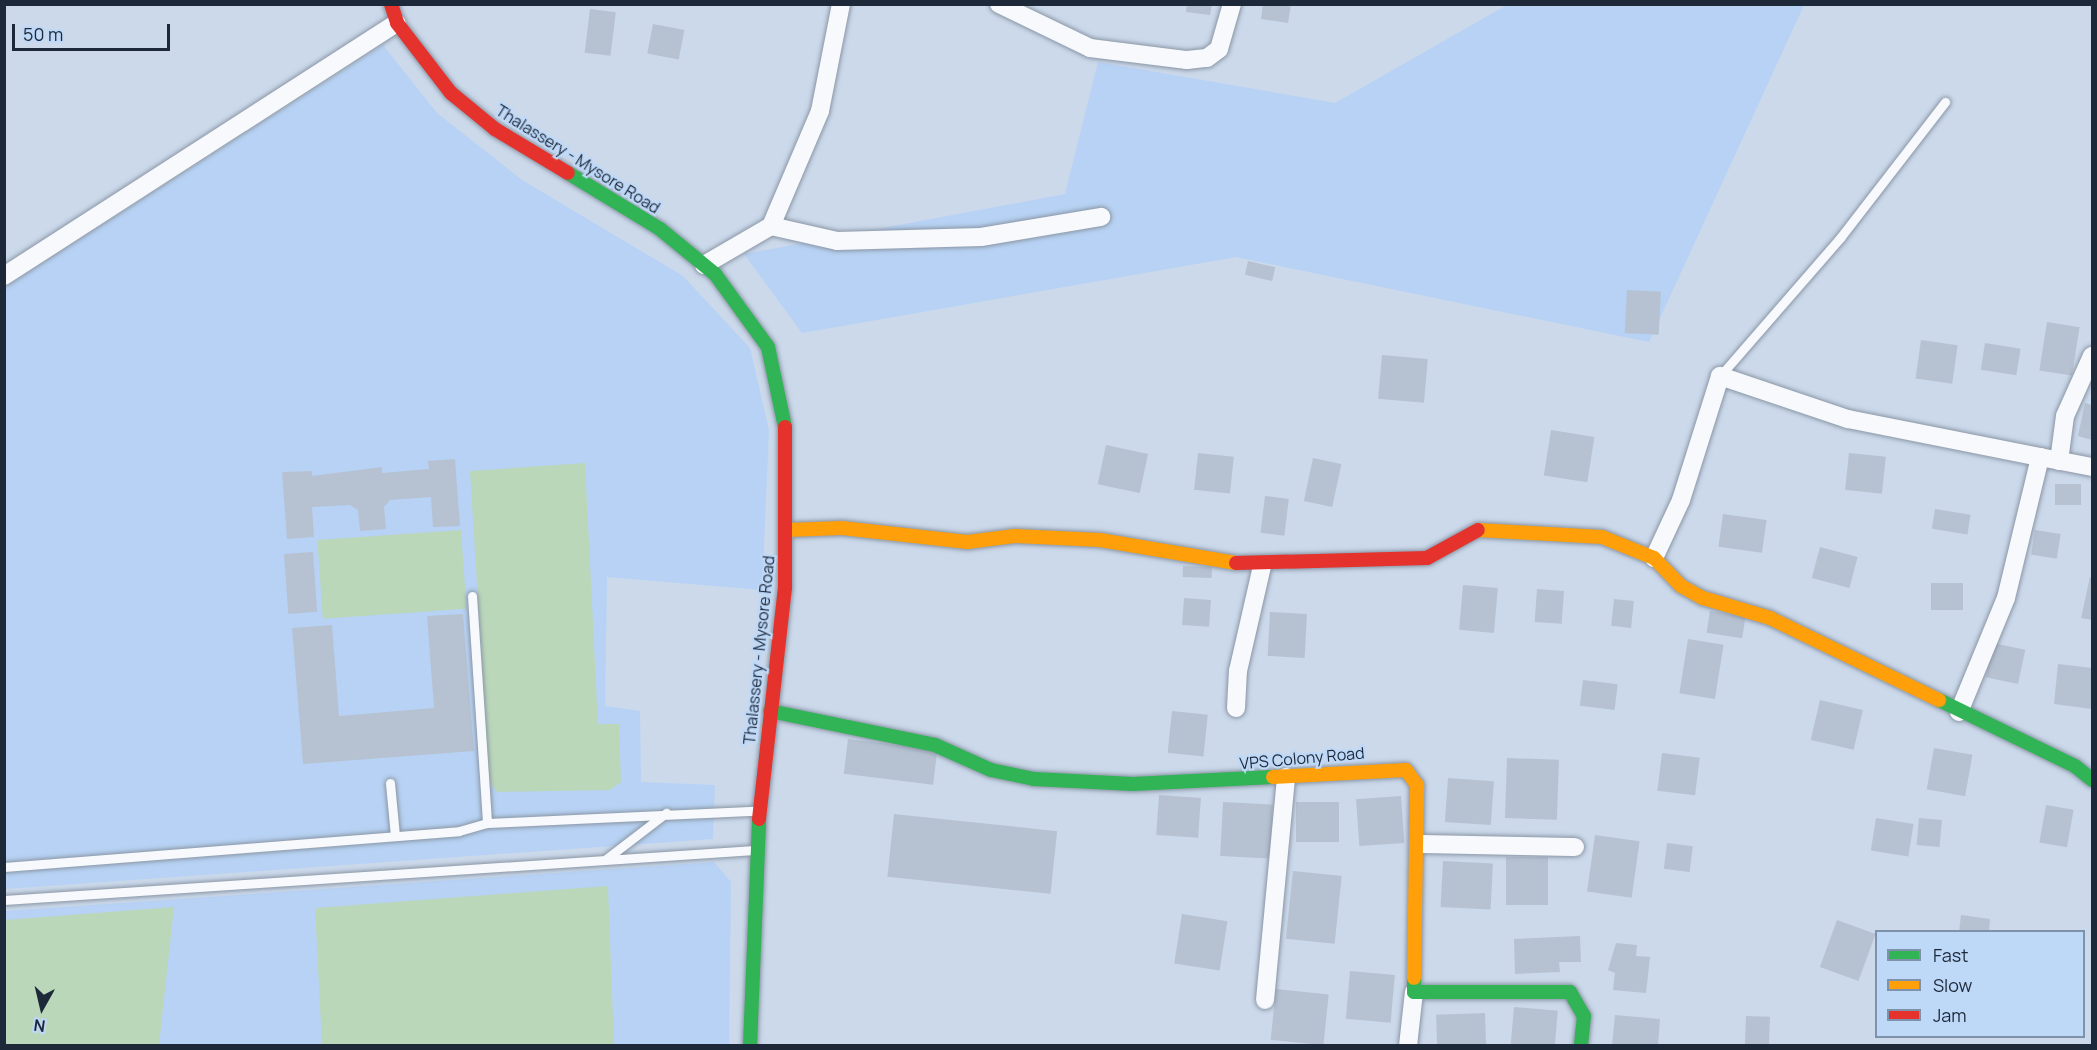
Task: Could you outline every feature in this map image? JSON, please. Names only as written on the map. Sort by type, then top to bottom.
[{"type":"street","name":"Thalassery - Mysore Road","points":[[391,4],[397,23],[451,93],[495,129],[618,201],[704,265],[768,347],[783,399],[785,588],[756,850],[750,1046]]},
{"type":"street","points":[[704,265],[771,226],[820,111],[841,4]]},
{"type":"street","points":[[999,4],[1090,48],[1187,60],[1207,58],[1219,49],[1232,4]]},
{"type":"street","points":[[4,276],[397,23]]},
{"type":"street","points":[[771,226],[837,241],[981,237],[1101,217]]},
{"type":"street","points":[[2059,461],[2065,416],[2092,356]]},
{"type":"street","points":[[1654,558],[1681,500],[1720,376],[1848,419],[2092,467]]},
{"type":"street","points":[[1959,712],[2006,598],[2040,457]]},
{"type":"street","points":[[786,530],[842,528],[967,542],[1015,536],[1100,540],[1170,556],[1262,566],[1427,558],[1481,528],[1602,537],[1654,558],[1682,586],[1703,598],[1770,618],[1959,712],[2075,766],[2092,780]]},
{"type":"street","points":[[1236,708],[1238,671],[1262,566]]},
{"type":"street","name":"VPS Colony Road","points":[[770,711],[935,745],[992,770],[1034,779],[1133,784],[1406,770],[1417,785],[1419,844],[1414,993]]},
{"type":"street","points":[[1265,1000],[1286,777]]},
{"type":"street","points":[[1419,844],[1575,847]]},
{"type":"street","points":[[1408,1046],[1414,993],[1570,992],[1584,1016],[1581,1046]]},
{"type":"lane","points":[[1720,376],[1840,238],[1945,102]]},
{"type":"lane","points":[[472,596],[487,823]]},
{"type":"lane","points":[[390,783],[395,836]]},
{"type":"lane","points":[[4,867],[459,831],[487,823],[666,813],[759,811]]},
{"type":"lane","points":[[606,859],[666,813]]},
{"type":"lane","points":[[4,900],[756,850]]},
{"type":"shaded area","points":[[1507,5],[1804,5],[1649,342],[1236,257],[802,333],[744,254],[1065,194],[1098,62],[1335,103]]},
{"type":"shaded area","points":[[383,45],[437,113],[522,180],[683,276],[750,348],[769,430],[762,590],[607,577],[605,706],[640,711],[641,782],[715,785],[713,839],[5,889],[5,287]]},
{"type":"shaded area","points":[[714,862],[731,882],[729,1045],[5,1046],[5,911]]},
{"type":"green space","points":[[585,463],[598,724],[619,724],[621,782],[610,790],[497,792],[489,781],[470,471]]},
{"type":"green space","points":[[461,530],[467,609],[323,619],[317,540]]},
{"type":"green space","points":[[608,886],[614,1045],[322,1045],[315,908]]},
{"type":"green space","points":[[174,907],[159,1045],[5,1045],[5,920]]},
{"type":"building","points":[[1187,4],[1212,4],[1210,15],[1186,12]]},
{"type":"building","points":[[1263,4],[1291,4],[1288,23],[1261,19]]},
{"type":"building","points":[[590,9],[616,12],[610,56],[585,53]]},
{"type":"building","points":[[653,24],[684,30],[679,60],[647,53]]},
{"type":"building","points":[[1248,261],[1275,267],[1272,281],[1245,275]]},
{"type":"building","points":[[1627,290],[1661,292],[1659,335],[1625,333]]},
{"type":"building","points":[[2047,322],[2080,327],[2072,376],[2039,370]]},
{"type":"building","points":[[1921,340],[1958,345],[1952,384],[1916,379]]},
{"type":"building","points":[[1985,343],[2021,349],[2016,375],[1981,370]]},
{"type":"building","points":[[1382,355],[1428,359],[1424,403],[1378,399]]},
{"type":"building","points":[[2085,403],[2092,405],[2092,440],[2078,436]]},
{"type":"building","points":[[1551,430],[1594,437],[1587,482],[1544,475]]},
{"type":"building","points":[[1106,445],[1148,454],[1140,493],[1098,484]]},
{"type":"building","points":[[1198,453],[1234,457],[1230,494],[1194,490]]},
{"type":"building","points":[[1849,453],[1886,457],[1882,494],[1845,490]]},
{"type":"building","points":[[1313,458],[1341,464],[1332,507],[1304,501]]},
{"type":"building","points":[[455,459],[460,526],[433,527],[431,497],[390,500],[384,507],[386,529],[360,531],[358,510],[350,505],[312,507],[314,537],[287,539],[282,472],[312,471],[312,476],[382,467],[382,473],[429,469],[428,461]]},
{"type":"building","points":[[2055,484],[2081,484],[2081,505],[2055,505]]},
{"type":"building","points":[[1265,496],[1289,499],[1284,536],[1260,533]]},
{"type":"building","points":[[1935,509],[1971,515],[1967,534],[1932,529]]},
{"type":"building","points":[[1723,514],[1767,520],[1762,553],[1718,547]]},
{"type":"building","points":[[2035,530],[2061,534],[2057,559],[2031,555]]},
{"type":"building","points":[[1820,547],[1858,557],[1849,588],[1812,578]]},
{"type":"building","points":[[313,552],[317,612],[288,614],[284,554]]},
{"type":"building","points":[[1183,566],[1212,567],[1212,578],[1183,577]]},
{"type":"building","points":[[2090,577],[2092,578],[2092,620],[2081,618]]},
{"type":"building","points":[[1931,583],[1963,583],[1963,610],[1931,610]]},
{"type":"building","points":[[1463,585],[1498,588],[1494,633],[1459,630]]},
{"type":"building","points":[[1537,589],[1564,591],[1562,624],[1535,622]]},
{"type":"building","points":[[1184,598],[1211,600],[1209,627],[1182,625]]},
{"type":"building","points":[[1614,599],[1634,601],[1631,628],[1611,626]]},
{"type":"building","points":[[1710,611],[1746,617],[1742,638],[1707,633]]},
{"type":"building","points":[[1270,612],[1307,614],[1305,658],[1268,656]]},
{"type":"building","points":[[463,614],[474,751],[303,764],[292,628],[332,625],[339,716],[434,708],[427,616]]},
{"type":"building","points":[[1688,639],[1724,645],[1715,699],[1679,693]]},
{"type":"building","points":[[1993,643],[2025,650],[2018,684],[1986,677]]},
{"type":"building","points":[[2058,664],[2092,668],[2092,709],[2054,704]]},
{"type":"building","points":[[1583,680],[1618,684],[1615,710],[1580,706]]},
{"type":"building","points":[[1820,700],[1863,710],[1854,750],[1811,740]]},
{"type":"building","points":[[1172,711],[1208,715],[1203,757],[1168,753]]},
{"type":"building","points":[[848,739],[937,750],[933,785],[844,774]]},
{"type":"building","points":[[1934,748],[1972,755],[1965,796],[1927,789]]},
{"type":"building","points":[[1662,753],[1700,758],[1695,795],[1657,791]]},
{"type":"building","points":[[1507,758],[1559,760],[1557,820],[1505,818]]},
{"type":"building","points":[[1448,778],[1494,781],[1491,825],[1445,822]]},
{"type":"building","points":[[1159,795],[1201,798],[1198,838],[1156,835]]},
{"type":"building","points":[[1401,796],[1404,843],[1359,846],[1356,799]]},
{"type":"building","points":[[1223,802],[1273,805],[1270,859],[1220,856]]},
{"type":"building","points":[[1296,802],[1339,802],[1339,842],[1296,842]]},
{"type":"building","points":[[2046,805],[2074,810],[2067,847],[2039,842]]},
{"type":"building","points":[[894,814],[1057,831],[1051,894],[887,877]]},
{"type":"building","points":[[1876,818],[1914,824],[1908,857],[1871,851]]},
{"type":"building","points":[[1919,818],[1942,820],[1940,847],[1917,845]]},
{"type":"building","points":[[1595,835],[1640,841],[1632,898],[1587,891]]},
{"type":"building","points":[[1667,843],[1693,846],[1690,872],[1664,869]]},
{"type":"building","points":[[1506,857],[1548,857],[1548,905],[1506,905]]},
{"type":"building","points":[[1443,861],[1493,864],[1491,910],[1441,907]]},
{"type":"building","points":[[1293,871],[1342,876],[1335,944],[1286,939]]},
{"type":"building","points":[[1182,914],[1227,921],[1220,971],[1174,963]]},
{"type":"building","points":[[1961,915],[1990,919],[1989,930],[1959,930]]},
{"type":"building","points":[[1837,920],[1875,934],[1858,981],[1820,967]]},
{"type":"building","points":[[1580,936],[1581,962],[1559,962],[1560,972],[1515,974],[1514,939]]},
{"type":"building","points":[[1616,943],[1637,945],[1636,956],[1650,957],[1646,993],[1613,990],[1615,973],[1608,970]]},
{"type":"building","points":[[1350,971],[1395,975],[1391,1023],[1346,1019]]},
{"type":"building","points":[[1276,989],[1329,995],[1323,1045],[1271,1040]]},
{"type":"building","points":[[1514,1007],[1558,1011],[1555,1046],[1511,1046]]},
{"type":"building","points":[[1485,1013],[1486,1046],[1437,1046],[1436,1015]]},
{"type":"building","points":[[1615,1015],[1660,1019],[1658,1046],[1612,1046]]},
{"type":"building","points":[[1746,1016],[1770,1017],[1769,1046],[1745,1046]]},
{"type":"traffic: fast","points":[[568,173],[660,229],[715,274],[768,347],[785,427]]},
{"type":"traffic: fast","points":[[1939,700],[2075,766],[2092,780]]},
{"type":"traffic: fast","points":[[770,711],[935,745],[991,770],[1034,779],[1133,784],[1273,777]]},
{"type":"traffic: fast","points":[[750,1046],[759,819]]},
{"type":"traffic: fast","points":[[1414,978],[1414,992],[1570,992],[1584,1016],[1581,1046]]},
{"type":"traffic: slow","points":[[786,530],[842,528],[967,542],[1015,536],[1100,540],[1236,563]]},
{"type":"traffic: slow","points":[[1478,530],[1602,537],[1654,558],[1681,586],[1703,598],[1770,618],[1939,700]]},
{"type":"traffic: slow","points":[[1273,777],[1406,770],[1417,785],[1414,978]]},
{"type":"traffic: jam","points":[[391,4],[397,23],[451,93],[495,129],[568,173]]},
{"type":"traffic: jam","points":[[759,819],[785,588],[785,427]]},
{"type":"traffic: jam","points":[[1236,563],[1427,558],[1478,530]]}]
